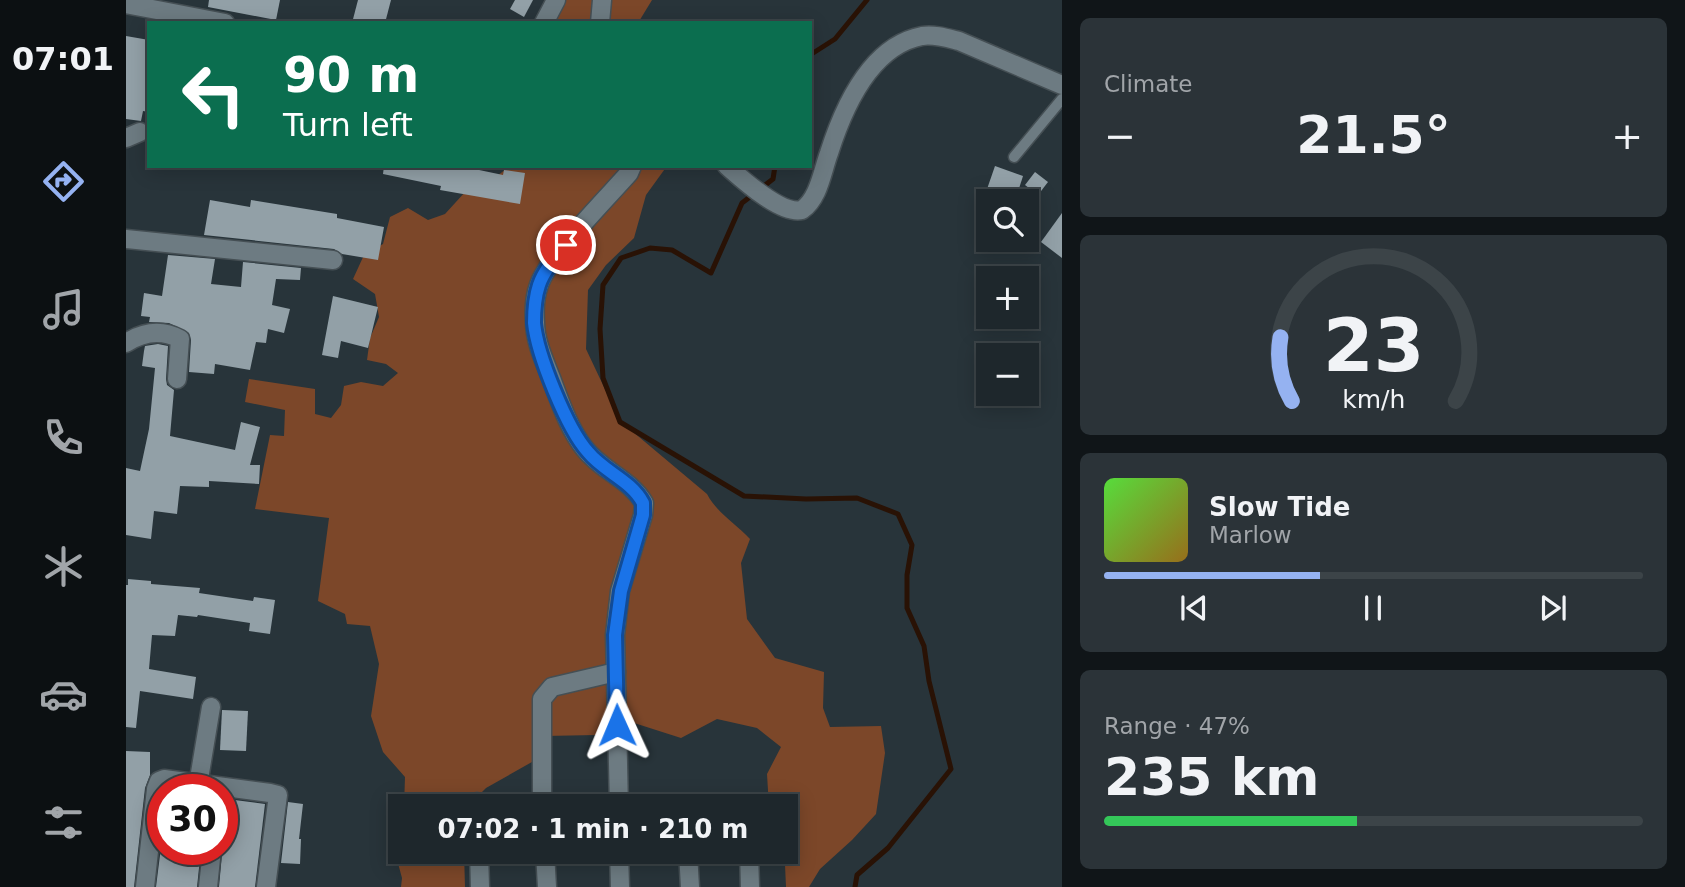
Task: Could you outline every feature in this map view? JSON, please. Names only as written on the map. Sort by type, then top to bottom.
[{"type":"street","points":[[545,21],[556,0]]},
{"type":"street","points":[[126,4],[215,21]]},
{"type":"street","points":[[729,168],[772,200],[796,212],[808,206],[814,198],[846,107],[867,73],[894,49],[922,37],[942,37],[959,41],[1062,85]]},
{"type":"street","points":[[619,794],[615,635],[621,591],[643,515],[643,503],[629,485],[600,465],[577,438],[544,360],[534,324],[535,302],[540,282],[550,264],[631,168]]},
{"type":"street","points":[[126,240],[333,260]]},
{"type":"street","points":[[126,343],[150,332],[180,339],[177,379]]},
{"type":"street","points":[[542,794],[542,699],[552,687],[615,672]]},
{"type":"street","points":[[201,774],[211,707]]},
{"type":"street","points":[[238,789],[275,793],[278,796],[266,887]]},
{"type":"street","points":[[479,864],[480,887]]},
{"type":"street","points":[[546,864],[547,887]]},
{"type":"street","points":[[619,864],[620,887]]},
{"type":"street","points":[[689,864],[690,887]]},
{"type":"street","points":[[749,864],[750,887]]},
{"type":"street","points":[[145,887],[148,865]]},
{"type":"street","points":[[208,887],[210,865]]},
{"type":"lane","points":[[1014,157],[1062,99]]},
{"type":"shaded area","points":[[546,0],[652,0],[639,21],[541,21],[541,8]]},
{"type":"shaded area","points":[[507,168],[666,168],[646,195],[634,238],[606,265],[588,290],[586,349],[620,421],[707,494],[721,512],[750,539],[741,563],[747,619],[775,658],[824,672],[823,708],[830,727],[881,726],[885,753],[876,814],[820,869],[809,887],[786,887],[785,864],[798,864],[798,794],[768,794],[767,774],[781,747],[757,728],[717,719],[681,738],[631,722],[597,735],[544,736],[539,758],[480,794],[404,794],[405,777],[383,752],[371,716],[379,664],[370,626],[347,624],[345,614],[318,601],[329,518],[255,509],[270,435],[284,436],[285,410],[245,402],[249,379],[315,389],[315,414],[331,418],[341,405],[344,386],[361,382],[383,386],[398,373],[386,364],[367,360],[370,338],[379,317],[375,294],[353,279],[364,255],[383,244],[390,217],[408,208],[428,220],[445,214],[466,191],[493,179]]},
{"type":"shaded area","points":[[398,864],[464,864],[465,887],[401,887]]},
{"type":"building","points":[[209,0],[280,0],[276,20],[208,7]]},
{"type":"building","points":[[358,0],[391,0],[386,21],[353,21]]},
{"type":"building","points":[[515,0],[533,0],[524,17],[510,9]]},
{"type":"building","points":[[126,36],[147,40],[147,112],[143,111],[141,121],[126,119]]},
{"type":"building","points":[[995,166],[1023,176],[1019,189],[987,189]]},
{"type":"building","points":[[384,168],[470,168],[503,175],[504,170],[525,173],[520,204],[440,190],[441,186],[383,174]]},
{"type":"building","points":[[1035,172],[1048,182],[1039,194],[1039,189],[1030,189],[1025,185]]},
{"type":"building","points":[[210,200],[250,207],[251,200],[337,214],[337,218],[384,227],[378,260],[342,254],[334,249],[204,235]]},
{"type":"building","points":[[1062,213],[1062,258],[1041,242]]},
{"type":"building","points":[[168,255],[215,259],[211,284],[241,287],[243,262],[301,268],[300,280],[276,279],[272,305],[290,309],[284,333],[268,329],[266,343],[256,342],[250,370],[215,364],[214,374],[189,372],[189,333],[169,323],[149,322],[150,317],[141,316],[144,293],[162,296]]},
{"type":"building","points":[[333,296],[378,307],[368,348],[341,341],[338,358],[322,355]]},
{"type":"building","points":[[145,346],[168,346],[166,379],[167,385],[174,390],[170,436],[235,450],[241,422],[260,427],[250,465],[260,465],[259,484],[209,481],[209,487],[180,486],[177,514],[154,511],[151,539],[126,535],[126,468],[140,471],[149,429],[155,368],[142,366],[144,351]]},
{"type":"building","points":[[128,579],[151,581],[151,584],[200,588],[199,593],[253,601],[254,597],[275,600],[270,634],[249,631],[250,623],[198,615],[178,615],[175,636],[152,635],[149,669],[196,677],[193,699],[140,691],[136,728],[126,727]]},
{"type":"building","points":[[222,710],[248,711],[246,751],[220,750]]},
{"type":"building","points":[[126,751],[150,752],[150,774],[147,774],[145,788],[134,887],[126,887]]},
{"type":"building","points":[[238,800],[265,804],[255,887],[219,887],[221,865],[238,865]]},
{"type":"building","points":[[288,802],[303,804],[299,839],[300,864],[281,863]]},
{"type":"building","points":[[159,865],[199,865],[197,887],[156,887]]},
{"type":"waterway","points":[[812,54],[835,39],[867,0]]},
{"type":"waterway","points":[[775,168],[773,179],[742,203],[711,273],[672,250],[650,248],[621,258],[603,285],[600,329],[603,378],[620,422],[744,496],[857,498],[898,514],[912,545],[907,575],[907,608],[924,646],[929,681],[951,769],[888,848],[857,875],[855,887]]},
{"type":"route","points":[[566,245],[550,264],[540,282],[535,302],[534,324],[540,349],[560,403],[577,438],[600,465],[629,485],[643,503],[643,515],[621,591],[615,635],[617,725]]}]
